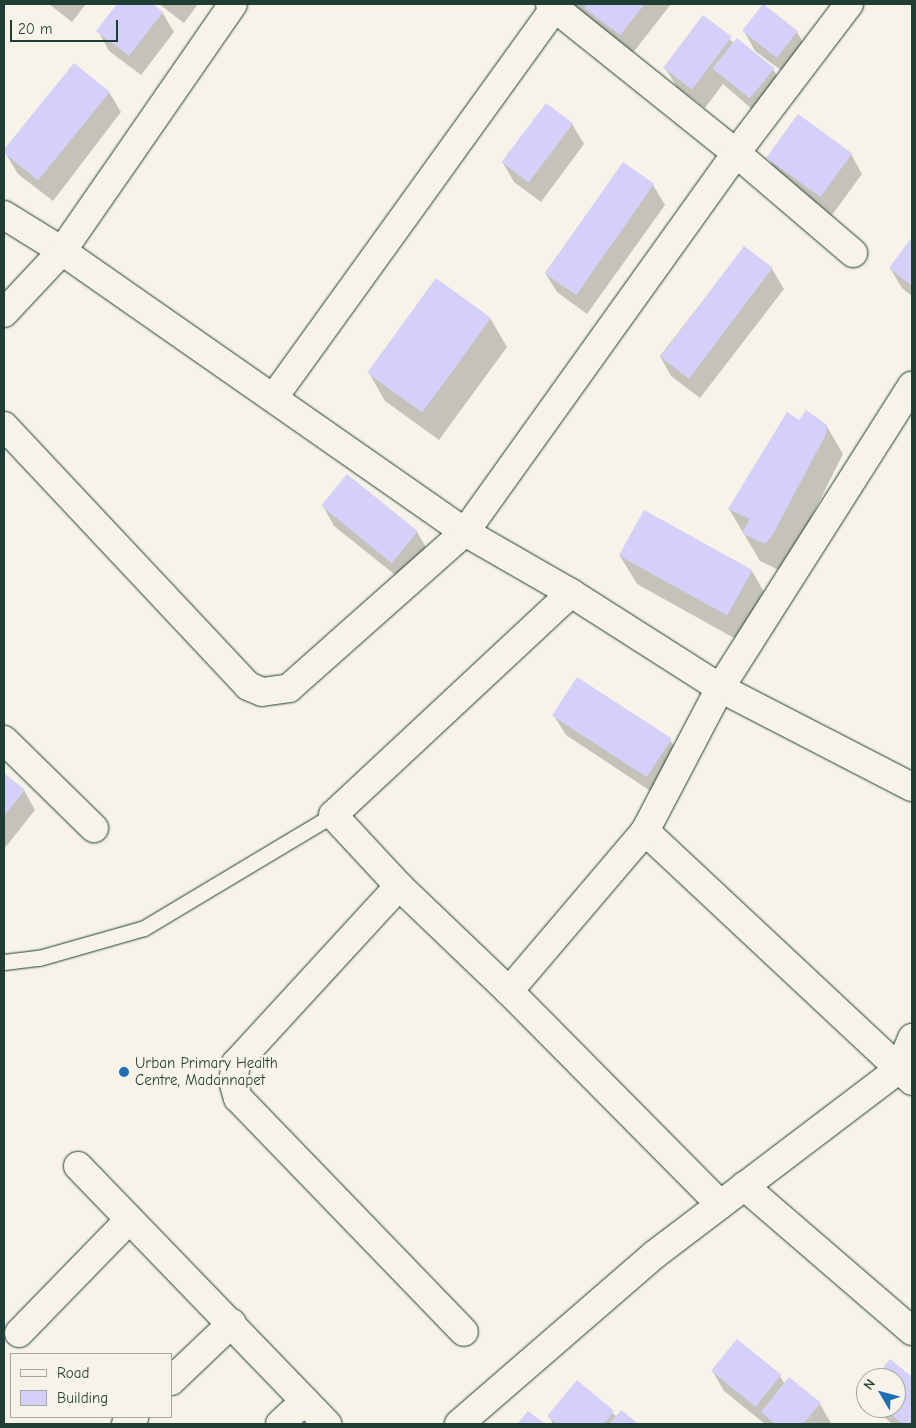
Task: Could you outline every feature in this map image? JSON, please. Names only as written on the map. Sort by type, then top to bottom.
[{"type":"street","points":[[4,313],[62,251],[233,4]]},
{"type":"street","points":[[4,426],[248,686],[262,692],[289,688],[465,532],[736,153],[849,4]]},
{"type":"street","points":[[274,397],[552,6],[736,153],[852,254]]},
{"type":"street","points":[[4,215],[62,251],[465,532],[571,593],[720,688],[912,787]]},
{"type":"street","points":[[509,991],[646,830],[720,688],[912,386]]},
{"type":"street","points":[[571,593],[333,815],[399,886],[509,991],[720,1204]]},
{"type":"street","points":[[4,740],[94,828]]},
{"type":"street","points":[[646,830],[905,1075]]},
{"type":"street","points":[[399,886],[236,1063],[233,1081],[238,1098],[464,1332]]},
{"type":"street","points":[[459,1424],[654,1255],[744,1186],[905,1075],[912,1038]]},
{"type":"street","points":[[78,1166],[232,1323],[327,1424]]},
{"type":"street","points":[[744,1186],[912,1331]]},
{"type":"street","points":[[19,1333],[129,1220]]},
{"type":"street","points":[[172,1380],[232,1323]]},
{"type":"street","points":[[280,1424],[305,1401]]},
{"type":"lane","points":[[4,962],[39,958],[144,928],[333,815]]},
{"type":"building","points":[[117,4],[153,4],[163,12],[129,56],[96,31]]},
{"type":"building","points":[[587,4],[645,4],[620,35],[584,8]]},
{"type":"building","points":[[763,4],[798,31],[777,58],[742,31]]},
{"type":"building","points":[[703,15],[732,37],[692,89],[663,68]]},
{"type":"building","points":[[737,38],[774,68],[750,99],[712,68]]},
{"type":"building","points":[[74,63],[110,92],[38,181],[4,153],[4,149]]},
{"type":"building","points":[[546,103],[573,123],[529,183],[501,162]]},
{"type":"building","points":[[798,114],[852,153],[820,197],[766,158]]},
{"type":"building","points":[[623,162],[654,184],[576,295],[545,273]]},
{"type":"building","points":[[912,237],[912,286],[889,268]]},
{"type":"building","points":[[744,246],[773,268],[689,379],[660,357]]},
{"type":"building","points":[[436,278],[491,318],[422,413],[367,373]]},
{"type":"building","points":[[806,410],[827,425],[826,434],[772,536],[765,544],[742,533],[750,519],[728,509],[787,412],[799,420]]},
{"type":"building","points":[[347,474],[418,531],[392,563],[321,506]]},
{"type":"building","points":[[644,510],[752,570],[727,616],[619,555]]},
{"type":"building","points":[[577,677],[672,739],[647,777],[552,716]]},
{"type":"building","points":[[4,773],[25,790],[4,816]]},
{"type":"building","points":[[737,1339],[781,1375],[755,1407],[711,1371]]},
{"type":"building","points":[[890,1359],[901,1368],[883,1368]]},
{"type":"building","points":[[906,1372],[912,1377],[912,1424],[903,1424],[896,1418],[906,1418]]},
{"type":"building","points":[[789,1377],[821,1403],[803,1424],[775,1424],[761,1412]]},
{"type":"building","points":[[577,1380],[614,1411],[604,1424],[557,1424],[547,1416]]},
{"type":"building","points":[[621,1410],[639,1424],[609,1424]]},
{"type":"building","points":[[528,1411],[545,1424],[517,1424]]},
{"type":"place","name":"Urban Primary Health Centre, Madannapet","points":[[124,1072]]}]
